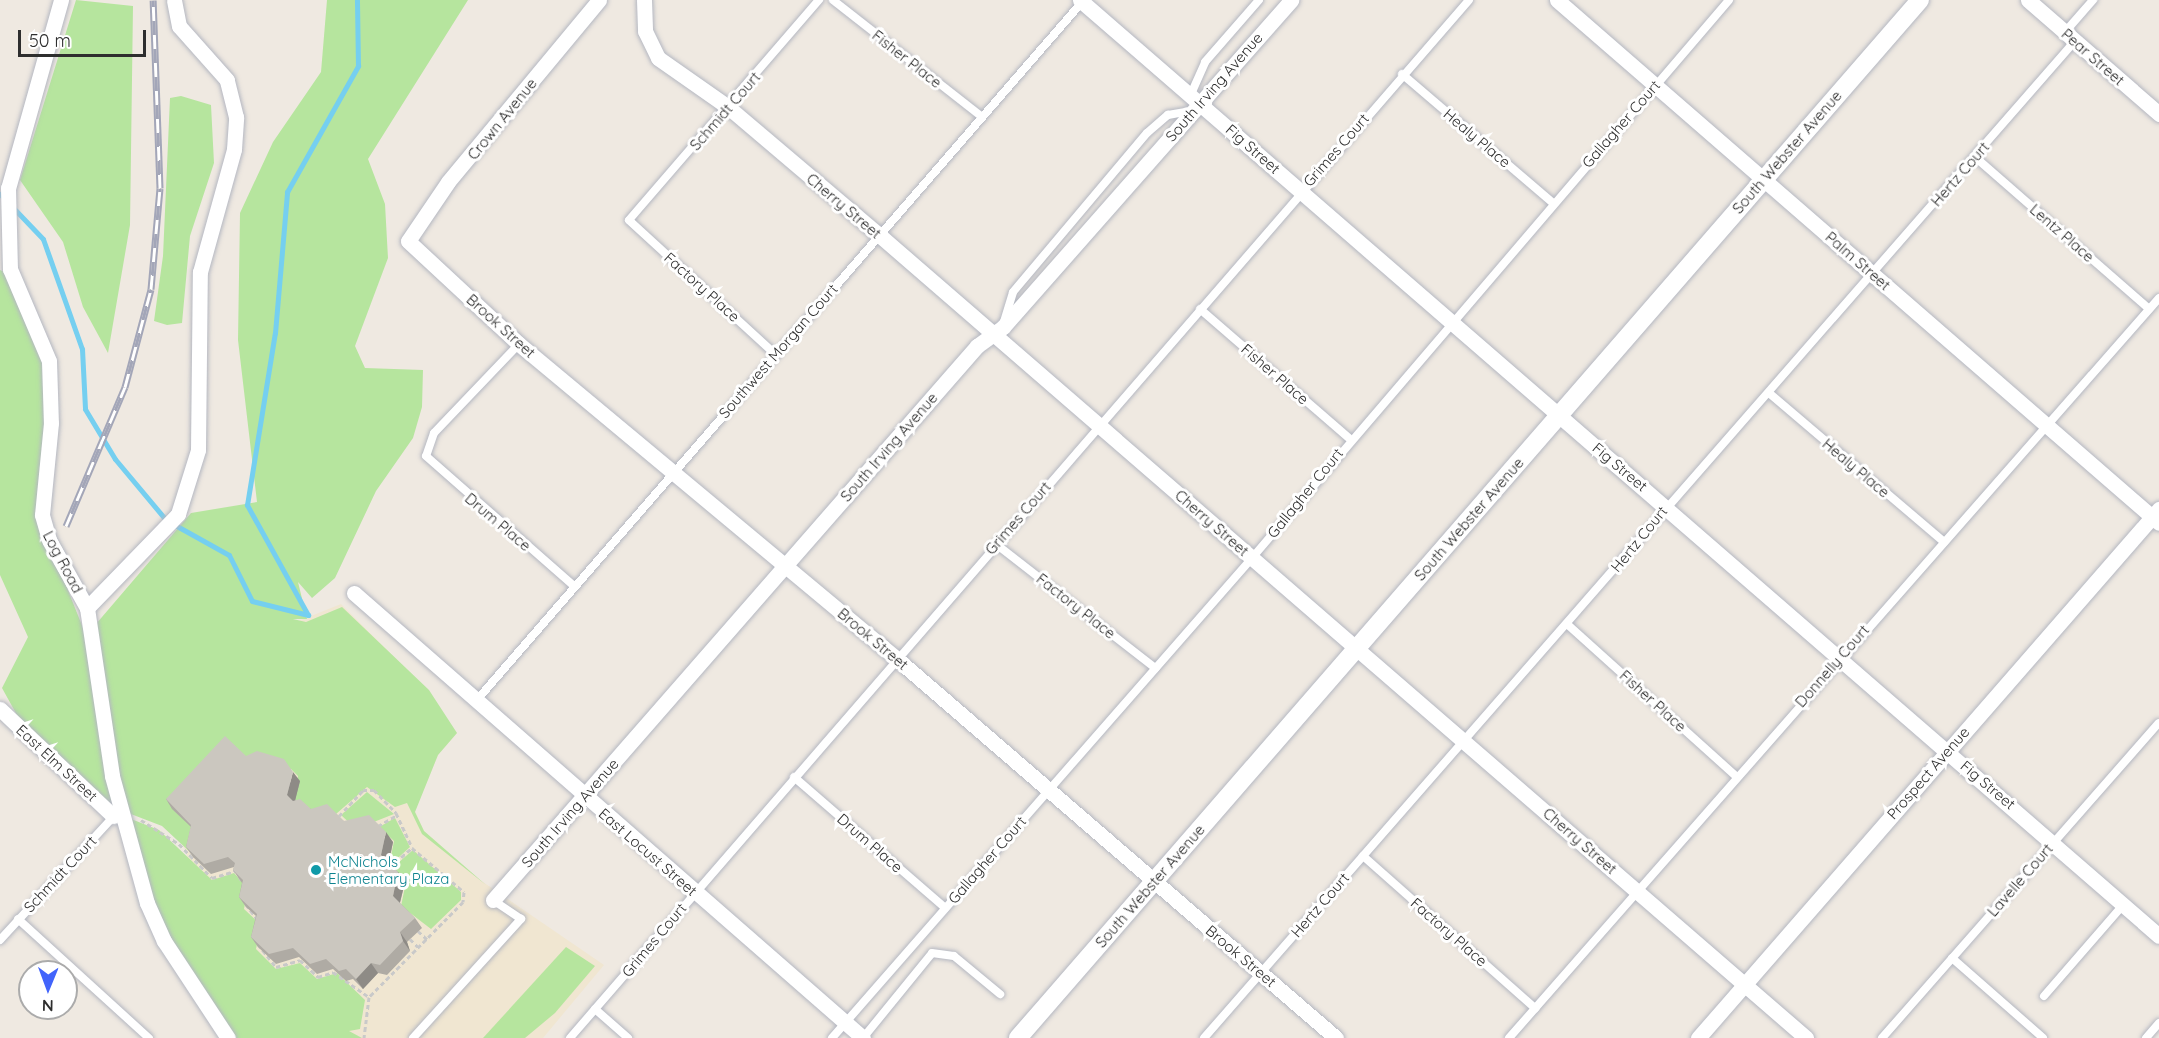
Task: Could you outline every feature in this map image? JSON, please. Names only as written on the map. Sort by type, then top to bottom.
[{"type":"street","name":"Log Road","points":[[61,0],[8,188],[5,268],[49,361],[45,529],[87,608],[119,813],[153,919],[228,1038]]},
{"type":"street","points":[[87,608],[178,514],[198,450],[200,272],[234,148],[236,117],[227,80],[179,26],[174,0]]},
{"type":"street","name":"Crown Avenue","points":[[408,241],[448,182],[599,0]]},
{"type":"street","name":"Cherry Street","points":[[644,0],[651,51],[728,107],[878,234],[999,331],[1099,424],[1252,558],[1358,646],[1743,986],[1806,1038]]},
{"type":"street","name":"South Irving Avenue","points":[[493,900],[977,346],[999,331],[1196,102],[1291,0]]},
{"type":"street","name":"Palm Street","points":[[1557,0],[2047,427],[2157,517]]},
{"type":"street","name":"South Webster Avenue","points":[[1018,1038],[1920,0]]},
{"type":"street","name":"Pear Street","points":[[2028,0],[2159,114]]},
{"type":"street","name":"Fig Street","points":[[1082,1],[1559,416],[2054,841],[2159,936]]},
{"type":"street","name":"Brook Street","points":[[408,241],[519,344],[897,659],[1336,1038]]},
{"type":"street","name":"Prospect Avenue","points":[[1698,1038],[1947,751],[2157,517]]},
{"type":"street","name":"East Locust Street","points":[[354,593],[474,703],[863,1038]]},
{"type":"street","name":"East Elm Street","points":[[0,710],[119,813]]},
{"type":"lane","name":"Schmidt Court","points":[[629,220],[819,0]]},
{"type":"lane","name":"Fisher Place","points":[[833,0],[982,117]]},
{"type":"lane","points":[[1196,102],[1205,62],[1259,0]]},
{"type":"lane","name":"Grimes Court","points":[[570,1038],[1402,74],[1469,0]]},
{"type":"lane","name":"Gallagher Court","points":[[831,1038],[1252,558],[1349,438],[1729,0]]},
{"type":"lane","name":"Hertz Court","points":[[1204,1038],[1568,625],[1666,506],[1769,393],[1975,158],[2070,36],[2093,0]]},
{"type":"lane","name":"Southwest Morgan Court","points":[[474,703],[1082,1]]},
{"type":"lane","name":"Healy Place","points":[[1402,74],[1553,203]]},
{"type":"lane","name":"Lentz Place","points":[[1975,158],[2149,309]]},
{"type":"lane","name":"Factory Place","points":[[629,220],[776,354]]},
{"type":"lane","name":"Donnelly Court","points":[[1509,1038],[1839,657],[2047,427],[2159,298]]},
{"type":"lane","name":"Fisher Place","points":[[1200,309],[1349,438]]},
{"type":"lane","name":"Drum Place","points":[[519,344],[434,433],[426,456],[574,586]]},
{"type":"lane","name":"Healy Place","points":[[1769,393],[1944,542]]},
{"type":"lane","name":"Factory Place","points":[[996,544],[1155,668]]},
{"type":"lane","name":"Fisher Place","points":[[1568,625],[1737,777]]},
{"type":"lane","name":"Lavelle Court","points":[[1882,1038],[2158,726]]},
{"type":"lane","name":"Drum Place","points":[[794,777],[945,908]]},
{"type":"lane","name":"Schmidt Court","points":[[0,940],[119,813]]},
{"type":"lane","name":"Factory Place","points":[[1363,856],[1535,1008]]},
{"type":"lane","points":[[413,1038],[521,919],[493,900]]},
{"type":"lane","points":[[2044,996],[2124,904]]},
{"type":"lane","points":[[18,919],[149,1038]]},
{"type":"lane","points":[[863,1038],[932,952],[954,956],[1000,994]]},
{"type":"lane","points":[[1952,958],[2043,1038]]},
{"type":"lane","points":[[595,1009],[628,1038]]},
{"type":"lane","points":[[2146,1038],[2159,1023]]},
{"type":"path","points":[[345,823],[338,815],[363,790],[374,790],[397,815],[412,848],[464,892],[463,902],[398,965],[369,997],[364,1038]]},
{"type":"path","points":[[119,813],[155,825],[212,878],[234,871],[249,891]]},
{"type":"path","points":[[378,826],[397,815]]},
{"type":"path","points":[[390,867],[412,848]]},
{"type":"path","points":[[247,899],[245,908],[262,924]]},
{"type":"path","points":[[260,932],[257,948],[276,967],[300,960],[318,977],[333,972],[369,997]]},
{"type":"path","points":[[418,932],[427,939]]},
{"type":"path","points":[[410,939],[418,947]]},
{"type":"shaded area","points":[[341,604],[422,685],[457,733],[438,755],[415,811],[424,831],[480,880],[604,965],[543,1038],[293,1038],[204,901],[162,789],[132,659],[276,630]]},
{"type":"green space","points":[[76,0],[133,6],[130,225],[108,353],[83,307],[63,242],[20,180]]},
{"type":"green space","points":[[327,0],[468,0],[368,159],[385,204],[388,258],[355,346],[365,368],[423,370],[422,407],[413,438],[376,491],[335,578],[312,598],[298,582],[307,619],[293,619],[306,622],[342,607],[429,690],[457,733],[438,755],[415,812],[424,831],[486,885],[422,834],[407,803],[395,807],[367,787],[336,814],[318,819],[294,805],[298,776],[291,769],[198,835],[191,853],[162,826],[123,811],[96,624],[191,513],[257,502],[238,340],[240,213],[273,142],[321,72]]},
{"type":"green space","points":[[181,96],[211,105],[214,163],[190,236],[182,323],[167,325],[154,321],[163,256],[170,98]]},
{"type":"green space","points":[[0,270],[7,273],[41,356],[48,403],[36,510],[87,638],[113,811],[23,726],[2,688],[28,637],[0,575]]},
{"type":"green space","points":[[367,792],[394,814],[356,829],[341,815]]},
{"type":"green space","points":[[126,817],[159,830],[212,880],[234,873],[248,888],[244,909],[261,925],[256,949],[276,969],[300,963],[317,979],[337,973],[365,1000],[360,1029],[349,1031],[362,1038],[231,1038],[166,941]]},
{"type":"green space","points":[[395,818],[410,847],[389,866],[394,841],[379,827]]},
{"type":"green space","points":[[413,850],[461,892],[461,900],[431,929],[401,906],[406,882],[392,868]]},
{"type":"green space","points":[[566,947],[595,966],[555,1013],[525,1038],[483,1038]]},
{"type":"building","name":"McNichols Elementary Plaza","points":[[225,736],[246,756],[257,751],[284,759],[293,772],[287,795],[293,801],[300,799],[311,809],[327,804],[344,821],[369,815],[386,832],[381,855],[398,872],[393,896],[415,918],[400,932],[403,941],[380,965],[371,963],[356,979],[346,969],[339,971],[326,959],[310,964],[293,948],[269,954],[251,937],[257,914],[239,897],[243,880],[233,870],[235,863],[228,857],[204,864],[186,847],[191,825],[166,799]]},
{"type":"waterway","points":[[308,615],[247,505],[275,333],[287,192],[358,66],[357,0]]},
{"type":"waterway","points":[[0,194],[43,239],[82,349],[85,409],[115,459],[166,520],[229,555],[252,601],[308,615]]},
{"type":"railway","points":[[66,526],[125,387],[151,289],[160,188],[153,0]]},
{"type":"place","name":"McNichols Elementary Plaza","points":[[316,870]]}]
